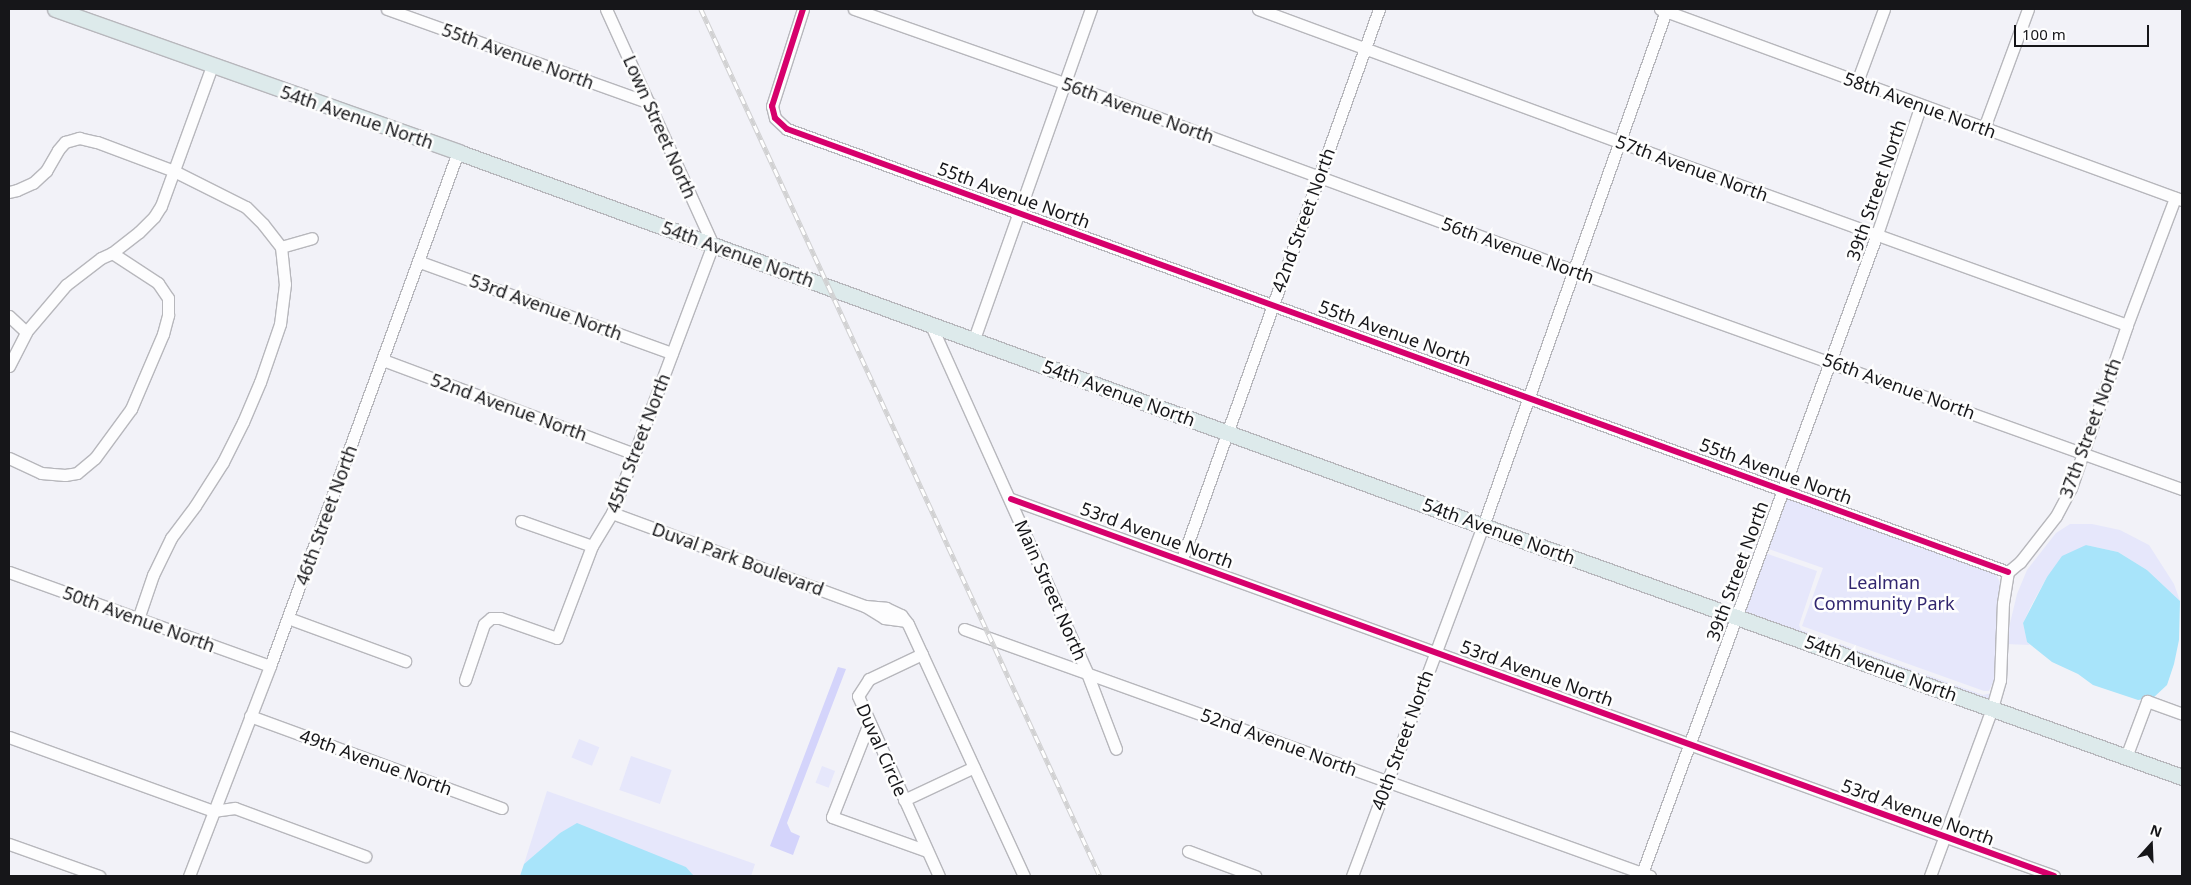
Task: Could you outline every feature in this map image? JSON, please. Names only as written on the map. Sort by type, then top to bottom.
[{"type":"main road","name":"54th Avenue North","points":[[55,9],[72,12],[212,66],[458,152],[1483,526],[2182,777]]},
{"type":"street","name":"55th Avenue North","points":[[386,9],[650,103]]},
{"type":"street","name":"Lown Street North","points":[[606,9],[714,245]]},
{"type":"street","name":"55th Avenue North","points":[[803,9],[772,106],[775,118],[787,129],[2008,572]]},
{"type":"street","name":"56th Avenue North","points":[[854,9],[1064,82],[1575,271],[2182,489]]},
{"type":"street","points":[[974,339],[1091,9]]},
{"type":"street","name":"57th Avenue North","points":[[1258,9],[2127,325]]},
{"type":"street","name":"42nd Street North","points":[[1182,559],[1379,9]]},
{"type":"street","points":[[1858,82],[1884,9]]},
{"type":"street","points":[[1984,128],[2028,9]]},
{"type":"street","name":"58th Avenue North","points":[[1662,10],[2178,199]]},
{"type":"street","name":"40th Street North","points":[[1352,876],[1530,397],[1620,142],[1662,10]]},
{"type":"street","points":[[9,366],[26,332],[66,285],[101,258],[112,253],[139,232],[154,217],[161,206],[212,66]]},
{"type":"street","name":"39th Street North","points":[[1644,875],[1689,745],[1877,234],[1921,105]]},
{"type":"street","points":[[9,192],[32,182],[46,171],[65,142],[79,138],[97,142],[174,171],[246,207],[263,224],[280,247],[285,284],[280,324],[260,382],[223,462],[170,538],[153,575],[138,619]]},
{"type":"street","name":"46th Street North","points":[[188,876],[288,618],[420,262],[458,152]]},
{"type":"street","name":"37th Street North","points":[[2008,572],[2020,562],[2056,516],[2071,488],[2127,325],[2178,199]]},
{"type":"street","points":[[280,247],[312,238]]},
{"type":"street","name":"45th Street North","points":[[464,680],[484,624],[491,618],[500,618],[557,638],[592,546],[612,513],[714,245]]},
{"type":"street","points":[[9,458],[40,473],[65,475],[76,473],[95,458],[131,409],[163,334],[168,315],[168,298],[158,283],[112,253]]},
{"type":"street","name":"53rd Avenue North","points":[[420,262],[672,352]]},
{"type":"street","points":[[9,316],[26,332]]},
{"type":"street","name":"Main Street North","points":[[930,323],[1011,499],[1087,673],[1116,749]]},
{"type":"street","name":"52nd Avenue North","points":[[383,360],[635,454]]},
{"type":"street","name":"53rd Avenue North","points":[[1011,499],[1182,559],[1689,745],[2054,876]]},
{"type":"street","name":"Duval Park Boulevard","points":[[612,513],[865,606],[886,608],[907,622],[922,654]]},
{"type":"street","points":[[521,521],[592,546]]},
{"type":"street","name":"50th Avenue North","points":[[9,572],[270,666]]},
{"type":"street","points":[[1930,876],[1992,708],[2000,680],[2002,619],[2008,572]]},
{"type":"street","points":[[288,618],[405,661]]},
{"type":"street","name":"52nd Avenue North","points":[[964,629],[1644,875]]},
{"type":"street","points":[[922,654],[1024,876]]},
{"type":"street","name":"Duval Circle","points":[[922,654],[864,683],[858,696],[868,722],[939,876]]},
{"type":"street","points":[[2126,757],[2147,701],[2182,714]]},
{"type":"street","name":"49th Avenue North","points":[[250,716],[502,808]]},
{"type":"street","points":[[868,722],[832,817],[927,851]]},
{"type":"street","points":[[9,736],[213,811],[235,808],[365,856]]},
{"type":"street","points":[[904,800],[974,767]]},
{"type":"street","points":[[9,844],[99,876]]},
{"type":"street","points":[[1188,851],[1255,876]]},
{"type":"green space","name":"Lealman Community Park","points":[[1786,494],[1996,574],[2001,585],[1994,680],[1989,691],[1984,691],[1802,626],[1823,568],[1766,548]]},
{"type":"green space","points":[[2070,524],[2092,524],[2120,530],[2149,545],[2174,584],[2180,601],[2147,570],[2118,552],[2086,545],[2047,577],[2023,623],[2027,642],[2030,645],[2005,644],[2017,594],[2027,570],[2056,533]]},
{"type":"green space","points":[[1765,553],[1817,571],[1799,625],[1801,630],[1983,695],[1992,693],[1989,702],[1743,613]]},
{"type":"green space","points":[[579,739],[599,747],[592,766],[572,758]]},
{"type":"green space","points":[[631,756],[672,770],[660,804],[619,790]]},
{"type":"green space","points":[[822,766],[835,771],[829,788],[816,783]]},
{"type":"green space","points":[[547,791],[755,864],[751,876],[694,876],[686,867],[560,833],[524,864]]},
{"type":"shaded area","points":[[2086,545],[2118,552],[2147,570],[2180,601],[2179,640],[2174,664],[2167,685],[2153,698],[2138,700],[2093,685],[2078,674],[2052,662],[2027,642],[2023,623],[2047,577],[2062,556]]},
{"type":"shaded area","points":[[838,667],[846,669],[787,823],[791,832],[800,836],[793,855],[770,846]]},
{"type":"shaded area","points":[[577,823],[686,867],[694,876],[520,876],[524,864],[560,833]]},
{"type":"railway","points":[[701,9],[1100,876]]},
{"type":"cycle path","points":[[803,9],[772,106],[775,118],[787,129],[2008,572]]},
{"type":"cycle path","points":[[1011,499],[2054,876]]}]
